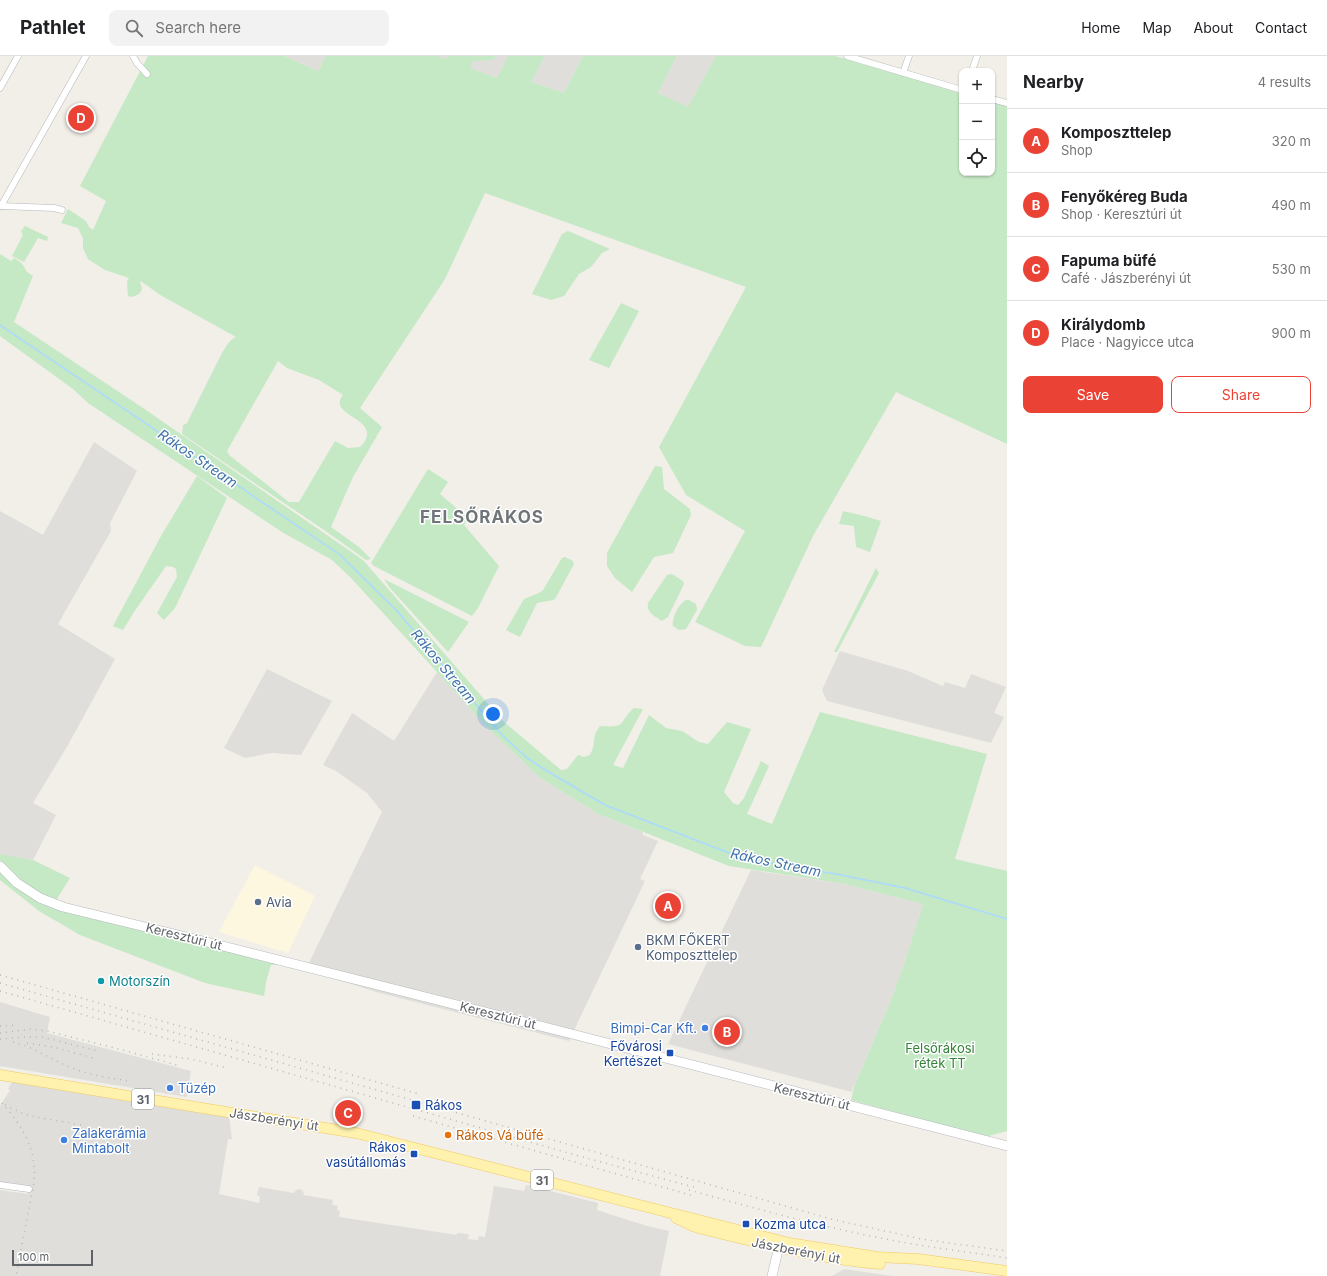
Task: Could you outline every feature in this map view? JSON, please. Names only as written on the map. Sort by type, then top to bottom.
[{"type":"main road","name":"Keresztúri út","points":[[0,866],[18,883],[40,898],[63,908],[211,943],[1007,1146]]},
{"type":"main road","name":"Jászberényi út","points":[[0,1075],[356,1133],[660,1209],[693,1226],[779,1244],[812,1255],[878,1264],[937,1262],[1007,1271]]},
{"type":"main road","points":[[772,1276],[779,1244]]},
{"type":"street","points":[[0,88],[18,56]]},
{"type":"street","points":[[62,210],[54,208],[1,206],[86,56]]},
{"type":"street","points":[[133,56],[147,74]]},
{"type":"street","points":[[847,56],[959,89]]},
{"type":"street","points":[[903,73],[909,56]]},
{"type":"street","points":[[973,68],[977,56]]},
{"type":"street","points":[[995,100],[1007,103]]},
{"type":"street","points":[[0,1185],[29,1189]]},
{"type":"shaded area","points":[[284,56],[326,56],[318,71]]},
{"type":"shaded area","points":[[437,56],[508,56],[497,78]]},
{"type":"shaded area","points":[[545,56],[583,56],[564,93],[531,82]]},
{"type":"shaded area","points":[[677,56],[716,56],[688,108],[658,93]]},
{"type":"shaded area","points":[[94,442],[137,471],[110,523],[111,531],[58,624],[115,659],[68,745],[33,803],[56,815],[33,860],[7,856],[0,854],[0,511],[43,535]]},
{"type":"shaded area","points":[[840,651],[908,671],[943,686],[945,682],[965,688],[971,674],[1006,687],[994,713],[1004,717],[991,743],[827,701],[822,690]]},
{"type":"shaded area","points":[[267,669],[332,701],[301,755],[272,753],[245,758],[224,748]]},
{"type":"shaded area","points":[[437,672],[490,730],[539,777],[598,814],[643,832],[643,835],[658,841],[640,879],[645,881],[569,1041],[376,992],[306,969],[382,812],[367,793],[336,771],[323,765],[352,713],[394,741]]},
{"type":"shaded area","points":[[255,865],[315,896],[288,953],[219,932]]},
{"type":"shaded area","points":[[751,870],[845,884],[923,904],[891,1000],[854,1087],[853,1086],[852,1092],[668,1044]]},
{"type":"shaded area","points":[[0,1002],[50,1017],[47,1033],[191,1071],[187,1097],[0,1066]]},
{"type":"shaded area","points":[[12,1082],[229,1116],[232,1139],[228,1139],[219,1194],[259,1203],[260,1196],[257,1196],[259,1187],[294,1193],[296,1190],[300,1189],[303,1191],[304,1195],[333,1200],[332,1205],[338,1206],[337,1210],[340,1211],[339,1217],[457,1235],[457,1233],[469,1234],[468,1239],[478,1240],[479,1236],[485,1237],[494,1186],[524,1191],[526,1185],[598,1203],[597,1210],[647,1226],[669,1231],[660,1276],[0,1276],[0,1190],[28,1194],[29,1186],[0,1182],[0,1106],[10,1090],[8,1089]]},
{"type":"shaded area","points":[[844,1269],[892,1276],[832,1276]]},
{"type":"green space","points":[[148,56],[284,56],[318,71],[326,56],[437,56],[446,59],[448,56],[496,56],[492,60],[473,61],[470,68],[497,78],[508,56],[545,56],[531,82],[564,93],[583,56],[677,56],[658,93],[688,107],[716,56],[835,56],[959,92],[959,176],[995,176],[995,103],[1007,106],[1007,444],[896,392],[814,534],[761,647],[745,646],[695,622],[745,531],[686,495],[659,447],[746,287],[485,193],[445,279],[360,408],[382,427],[353,477],[331,527],[359,547],[371,559],[366,560],[182,434],[183,425],[187,423],[221,355],[229,342],[236,337],[162,296],[140,281],[142,289],[139,294],[132,297],[128,296],[127,281],[129,278],[105,270],[88,259],[83,248],[83,238],[78,228],[61,223],[68,209],[86,221],[89,227],[93,230],[106,201],[80,186]],"holes":[[[278,361],[287,368],[319,380],[343,395],[340,402],[341,407],[364,426],[367,432],[366,440],[360,447],[348,448],[335,441],[299,502],[289,502],[229,455],[227,451]]]},
{"type":"green space","points":[[25,226],[48,237],[47,241],[38,238],[24,262],[12,256],[23,235],[21,231]]},
{"type":"green space","points":[[568,231],[610,249],[602,253],[591,267],[579,274],[564,296],[551,300],[532,294],[562,234]]},
{"type":"green space","name":"Felsőrákosi rétek TT","points":[[0,254],[11,261],[14,258],[18,260],[26,271],[33,276],[14,322],[146,410],[363,560],[503,721],[561,770],[567,769],[578,755],[584,757],[590,755],[593,748],[595,734],[600,726],[619,725],[634,708],[643,709],[613,765],[623,768],[649,715],[666,728],[682,731],[699,742],[708,744],[727,722],[751,729],[724,792],[733,803],[738,805],[744,798],[761,761],[769,766],[747,814],[772,824],[820,712],[987,754],[955,859],[1007,871],[1007,1131],[985,1137],[851,1100],[854,1087],[891,1000],[923,904],[845,884],[729,866],[598,814],[539,777],[490,730],[351,578],[332,560],[282,532],[88,403],[73,389],[0,336]]},
{"type":"green space","points":[[621,303],[639,311],[609,368],[589,360]]},
{"type":"green space","points":[[655,466],[662,467],[664,489],[690,509],[691,515],[673,553],[654,557],[632,592],[615,578],[607,566],[607,553]]},
{"type":"green space","points":[[428,469],[448,482],[440,494],[468,518],[464,525],[499,566],[478,608],[472,616],[374,566],[371,563]]},
{"type":"green space","points":[[197,476],[227,498],[175,608],[164,620],[157,613],[177,577],[176,569],[166,566],[123,630],[113,626],[161,536]]},
{"type":"green space","points":[[843,511],[881,521],[870,552],[856,547],[854,526],[839,524]]},
{"type":"green space","points":[[565,557],[573,561],[574,564],[555,599],[537,603],[520,637],[506,630],[524,599],[543,590],[562,558]]},
{"type":"green space","points":[[876,568],[879,573],[837,652],[834,652]]},
{"type":"green space","points":[[672,574],[683,581],[684,584],[668,617],[662,621],[650,612],[648,609],[648,603],[667,575]]},
{"type":"green space","points":[[384,579],[469,622],[448,652],[390,588]]},
{"type":"green space","points":[[686,600],[696,604],[697,610],[686,629],[679,630],[673,626],[673,619],[678,608]]},
{"type":"green space","points":[[0,854],[33,860],[70,878],[55,902],[286,964],[271,965],[264,996],[205,983],[80,935],[39,911],[0,880]]},
{"type":"waterway","name":"Rákos Stream","points":[[0,325],[339,554],[397,611],[502,735],[527,758],[547,771],[605,805],[742,858],[841,875],[905,888],[1007,919]]},
{"type":"railway","points":[[0,975],[419,1094]]},
{"type":"railway","points":[[0,983],[831,1219],[921,1239],[1007,1251]]},
{"type":"railway","points":[[0,991],[579,1156],[697,1188]]},
{"type":"railway","points":[[0,1026],[18,1025]]},
{"type":"railway","points":[[0,1033],[31,1029],[47,1031],[177,1065]]},
{"type":"railway","points":[[0,1039],[42,1037],[98,1051]]},
{"type":"railway","points":[[13,1042],[21,1044],[79,1070],[100,1076],[129,1081]]},
{"type":"railway","points":[[27,1043],[53,1047],[97,1059]]},
{"type":"railway","points":[[152,1054],[191,1059],[227,1068]]},
{"type":"railway","points":[[2,1103],[16,1121],[27,1139],[31,1149],[34,1170],[34,1182],[16,1276]]},
{"type":"railway","points":[[5,1105],[24,1114],[35,1117],[82,1125]]},
{"type":"railway","points":[[413,1116],[694,1196]]},
{"type":"railway","points":[[689,1190],[792,1218],[870,1236],[924,1246],[1007,1258]]},
{"type":"place","name":"Királydomb","points":[[81,118]]},
{"type":"place","name":"Avia","points":[[258,902]]},
{"type":"place","name":"Komposzttelep","points":[[668,906]]},
{"type":"place","name":"BKM FŐKERT Komposzttelep","points":[[638,947]]},
{"type":"place","name":"Motorszín","points":[[101,981]]},
{"type":"place","name":"Bimpi-Car Kft.","points":[[705,1028]]},
{"type":"place","name":"Fenyőkéreg Buda","points":[[727,1032]]},
{"type":"place","name":"Fővárosi Kertészet","points":[[670,1053]]},
{"type":"place","name":"Tüzép","points":[[170,1088]]},
{"type":"place","name":"Rákos","points":[[416,1105]]},
{"type":"place","name":"Fapuma büfé","points":[[348,1113]]},
{"type":"place","name":"Rákos Vá büfé","points":[[448,1135]]},
{"type":"place","name":"Zalakerámia Mintabolt","points":[[64,1140]]},
{"type":"place","name":"Rákos vasútállomás","points":[[414,1154]]},
{"type":"place","name":"Kozma utca","points":[[746,1224]]},
{"type":"district","name":"FELSŐRÁKOS","points":[[482,517]]}]
